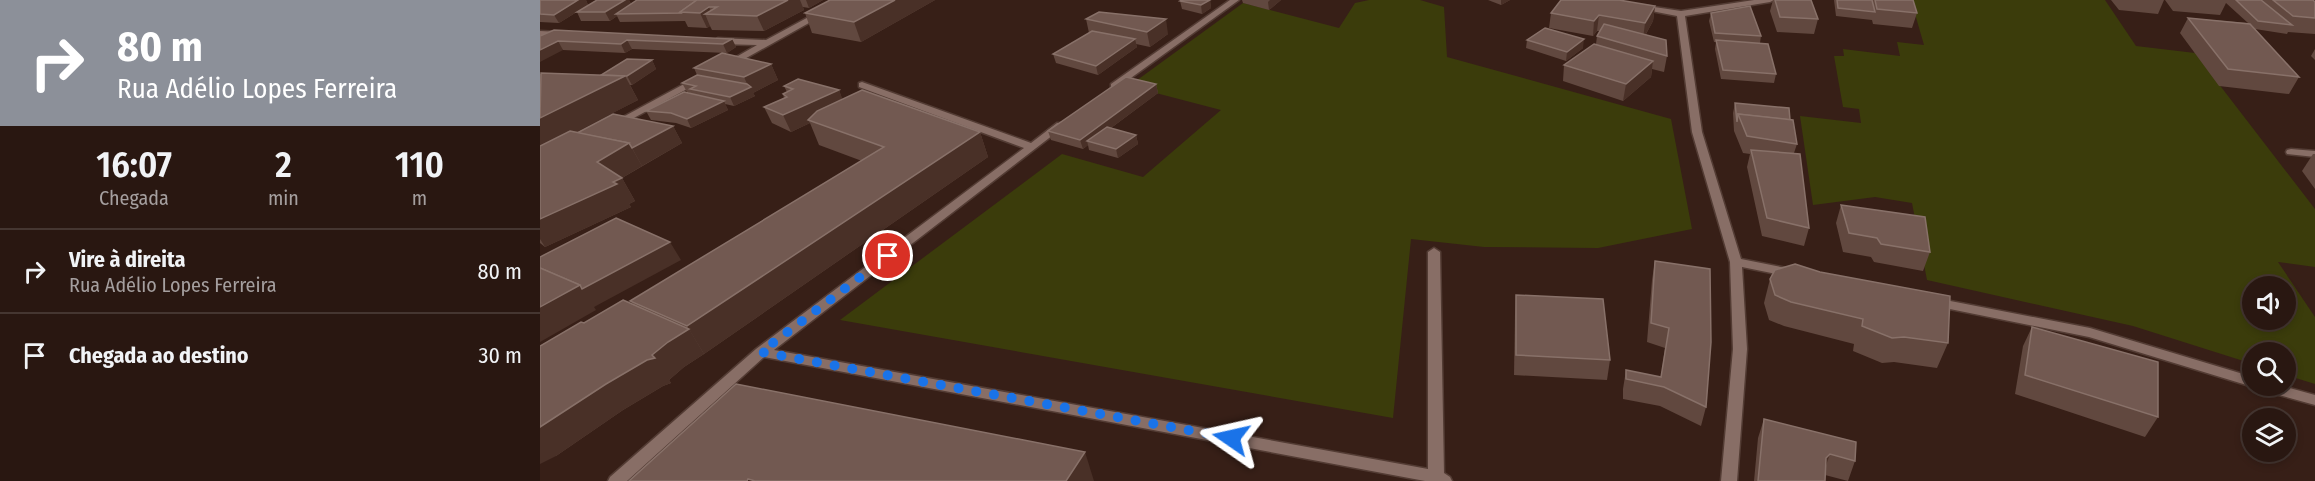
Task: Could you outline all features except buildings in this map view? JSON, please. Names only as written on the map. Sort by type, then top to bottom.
[{"type":"street","points":[[716,70],[846,0]]},
{"type":"street","points":[[1102,95],[1235,0]]},
{"type":"street","points":[[1636,6],[1681,14],[1770,0]]},
{"type":"street","points":[[1681,14],[1697,132],[1736,262],[1740,349],[1728,481]]},
{"type":"street","points":[[540,34],[574,36]]},
{"type":"street","points":[[711,41],[768,43]]},
{"type":"street","points":[[602,130],[706,76]]},
{"type":"street","points":[[862,85],[1032,147]]},
{"type":"street","points":[[616,481],[761,352],[1073,116]]},
{"type":"street","points":[[2291,152],[2315,154]]},
{"type":"street","points":[[761,352],[1439,480],[1434,252]]},
{"type":"street","points":[[1736,262],[1805,276]]},
{"type":"street","points":[[1919,298],[2090,333],[2242,379]]},
{"type":"street","points":[[2296,395],[2315,400]]},
{"type":"shaded area","points":[[1369,0],[1420,0],[1444,7],[1447,57],[1671,119],[1692,229],[1598,248],[1484,247],[1411,239],[1393,418],[840,320],[1062,154],[1143,177],[1221,110],[1129,86],[1243,3],[1339,28],[1355,3]]},
{"type":"shaded area","points":[[1911,0],[2105,0],[2136,46],[2195,53],[2315,209],[2315,267],[2278,262],[2287,276],[2242,276],[2242,330],[2296,330],[2296,289],[2315,317],[2315,384],[2296,378],[2296,342],[2242,342],[2242,361],[2133,326],[1927,280],[1912,203],[1875,197],[1813,205],[1800,116],[1861,123],[1859,109],[1843,107],[1834,56],[1844,56],[1843,49],[1900,56],[1897,42],[1924,45]]},
{"type":"route","points":[[888,256],[761,352],[1231,438]]}]
